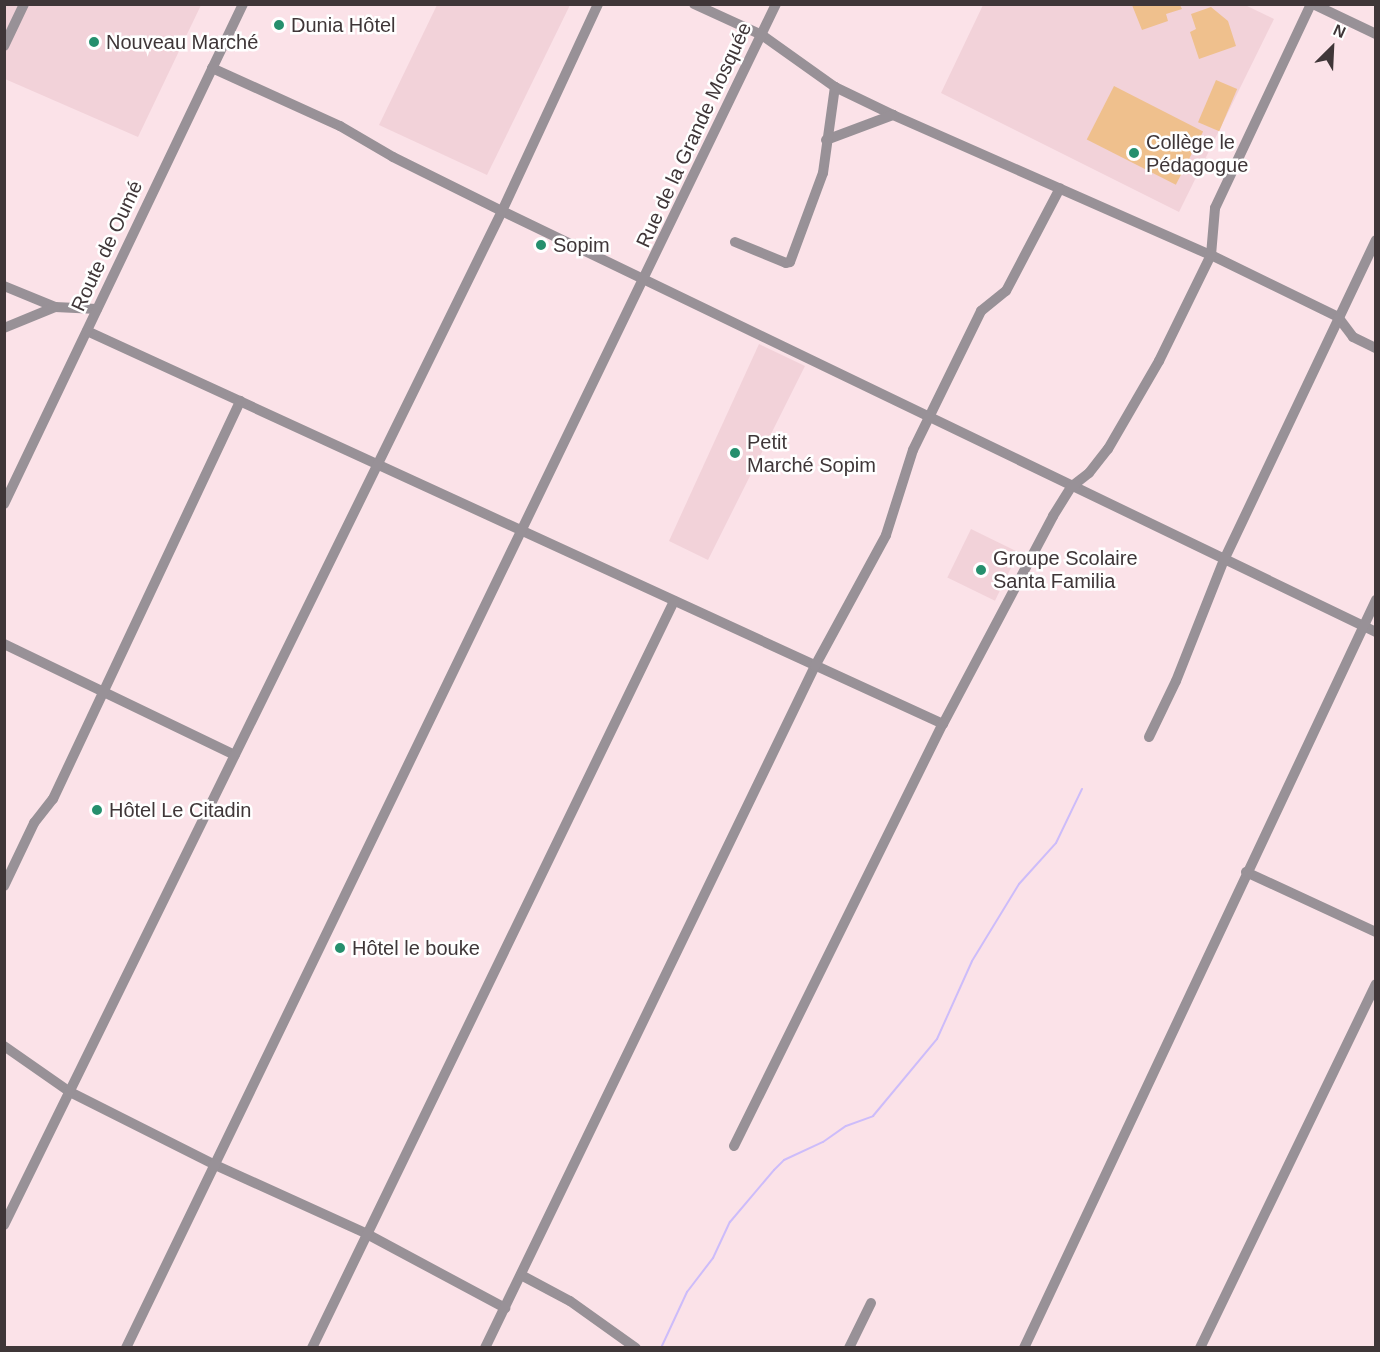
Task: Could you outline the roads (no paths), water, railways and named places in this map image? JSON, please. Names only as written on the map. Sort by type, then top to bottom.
[{"type":"street","points":[[4,46],[24,4]]},
{"type":"street","name":"Route de Oumé","points":[[4,504],[243,4]]},
{"type":"street","points":[[4,1225],[502,211],[598,4]]},
{"type":"street","points":[[694,4],[762,35],[835,87],[893,115],[1211,255],[1338,317],[1353,337],[1376,348]]},
{"type":"street","name":"Rue de la Grande Mosquée","points":[[126,1347],[213,1164],[645,280],[776,4]]},
{"type":"street","points":[[734,1146],[943,724],[1071,487],[1089,473],[1108,449],[1159,361],[1211,255],[1215,208],[1312,4],[1376,33]]},
{"type":"street","points":[[213,68],[340,126],[393,157],[502,211],[1376,632]]},
{"type":"street","points":[[735,242],[786,263],[790,262],[823,173],[835,87]]},
{"type":"street","points":[[826,140],[893,115]]},
{"type":"street","points":[[485,1347],[816,666],[886,535],[913,450],[928,417],[981,311],[1006,291],[1060,188]]},
{"type":"street","points":[[1149,737],[1176,681],[1224,560],[1376,240]]},
{"type":"street","points":[[4,286],[55,307],[97,309]]},
{"type":"street","points":[[4,328],[55,307]]},
{"type":"street","points":[[87,331],[943,724]]},
{"type":"street","points":[[4,886],[34,823],[52,799],[240,401]]},
{"type":"street","points":[[1024,1347],[1376,600]]},
{"type":"street","points":[[312,1347],[674,601]]},
{"type":"street","points":[[4,644],[235,755]]},
{"type":"street","points":[[1246,872],[1376,932]]},
{"type":"street","points":[[1200,1347],[1376,984]]},
{"type":"street","points":[[4,1046],[69,1092],[213,1164],[367,1234],[505,1308]]},
{"type":"street","points":[[521,1275],[570,1301],[636,1347]]},
{"type":"street","points":[[849,1347],[871,1303]]},
{"type":"waterway","points":[[661,1348],[687,1292],[713,1258],[730,1222],[774,1170],[784,1160],[823,1142],[846,1126],[873,1116],[937,1039],[972,961],[1019,884],[1056,843],[1082,789]]},
{"type":"place","name":"Dunia Hôtel","points":[[279,25]]},
{"type":"place","name":"Nouveau Marché","points":[[94,42]]},
{"type":"place","name":"Collège le Pédagogue","points":[[1134,153]]},
{"type":"place","name":"Sopim","points":[[541,245]]},
{"type":"place","name":"Petit Marché Sopim","points":[[735,453]]},
{"type":"place","name":"Groupe Scolaire Santa Familia","points":[[981,570]]},
{"type":"place","name":"Hôtel Le Citadin","points":[[97,810]]},
{"type":"place","name":"Hôtel le bouke","points":[[340,948]]}]
